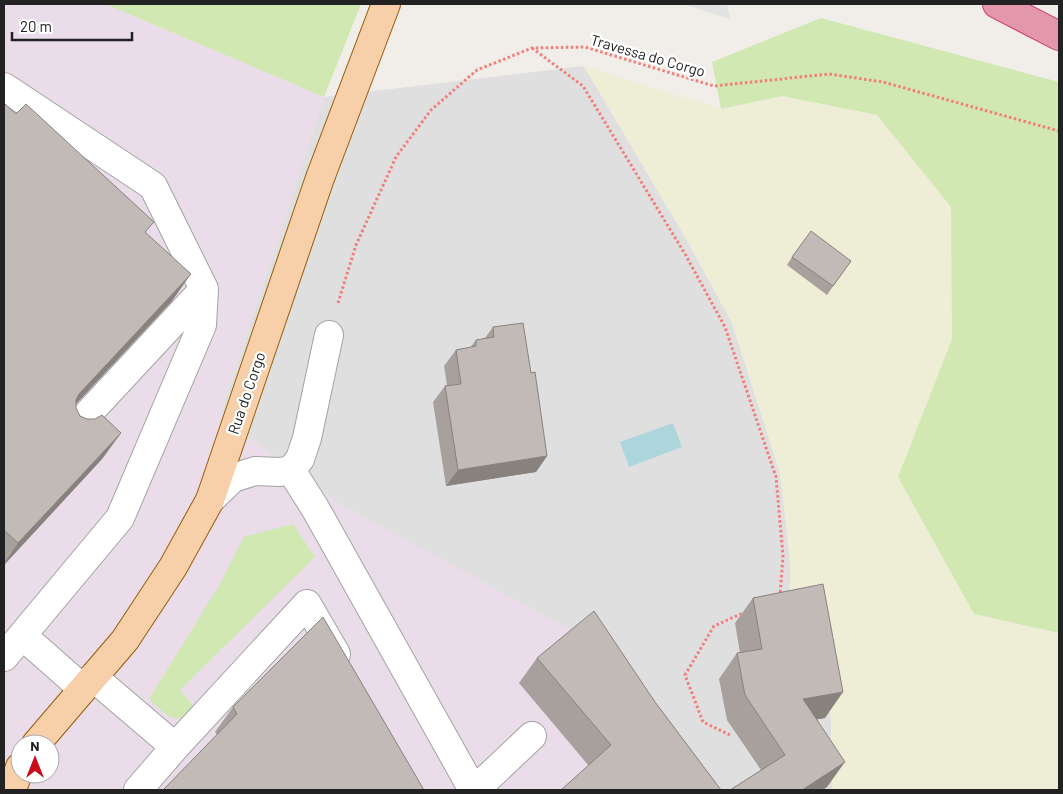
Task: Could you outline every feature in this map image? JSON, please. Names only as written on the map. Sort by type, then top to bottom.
[{"type":"highway","points":[[997,4],[1059,36]]},
{"type":"main road","name":"Rua do Corgo","points":[[45,734],[130,632],[173,567],[210,500],[320,178],[386,4]]},
{"type":"lane","points":[[4,87],[152,186],[204,289],[202,325],[120,518],[4,657]]},
{"type":"lane","points":[[72,431],[204,289]]},
{"type":"lane","points":[[210,500],[233,478],[255,471],[280,472],[291,470],[300,459],[307,438],[329,335]]},
{"type":"lane","points":[[291,470],[315,508],[474,790],[532,736]]},
{"type":"lane","points":[[138,790],[307,604],[346,672]]},
{"type":"lane","points":[[23,636],[176,747]]},
{"type":"path","name":"Travessa do Corgo","points":[[329,335],[356,245],[396,157],[431,110],[477,70],[532,48],[585,47],[714,86],[829,74],[883,82],[1059,131]]},
{"type":"path","points":[[532,48],[583,86],[685,254],[725,327],[776,477],[782,556],[780,602]]},
{"type":"path","points":[[730,735],[703,722],[685,675],[714,626],[747,612]]},
{"type":"shaded area","points":[[4,4],[105,4],[324,97],[220,416],[336,502],[575,632],[688,790],[4,790]]},
{"type":"shaded area","points":[[683,4],[727,4],[730,19]]},
{"type":"shaded area","points":[[584,66],[688,242],[732,323],[780,473],[790,559],[790,602],[811,605],[831,720],[832,790],[688,790],[336,502],[220,416],[324,97]]},
{"type":"green space","points":[[105,4],[361,4],[324,97]]},
{"type":"green space","points":[[821,18],[1059,82],[1059,633],[974,614],[898,477],[952,339],[951,207],[877,115],[782,96],[721,109],[712,62]]},
{"type":"green space","points":[[584,66],[721,109],[782,96],[877,115],[951,207],[952,339],[898,477],[974,614],[1059,633],[1059,790],[832,790],[831,720],[811,605],[790,602],[790,559],[780,473],[732,323],[688,242]]},
{"type":"green space","points":[[293,524],[315,557],[180,690],[199,712],[182,718],[167,715],[149,699],[220,584],[244,537]]},
{"type":"water","points":[[673,423],[682,447],[629,467],[620,442]]},
{"type":"building","points":[[4,103],[16,114],[26,104],[154,222],[145,232],[191,274],[79,394],[76,400],[76,408],[80,416],[87,419],[95,419],[102,415],[121,433],[18,543],[4,530]]},
{"type":"building","points":[[811,231],[851,261],[833,286],[792,257]]},
{"type":"building","points":[[523,323],[531,373],[535,372],[547,456],[458,470],[445,386],[461,384],[456,350],[476,346],[476,340],[494,337],[493,327]]},
{"type":"building","points":[[823,584],[843,692],[803,699],[845,762],[802,790],[730,790],[785,755],[745,695],[737,653],[762,649],[753,598]]},
{"type":"building","points":[[594,611],[655,702],[721,790],[561,790],[611,745],[537,658]]},
{"type":"building","points":[[323,617],[424,790],[163,790],[237,714],[233,707]]}]
